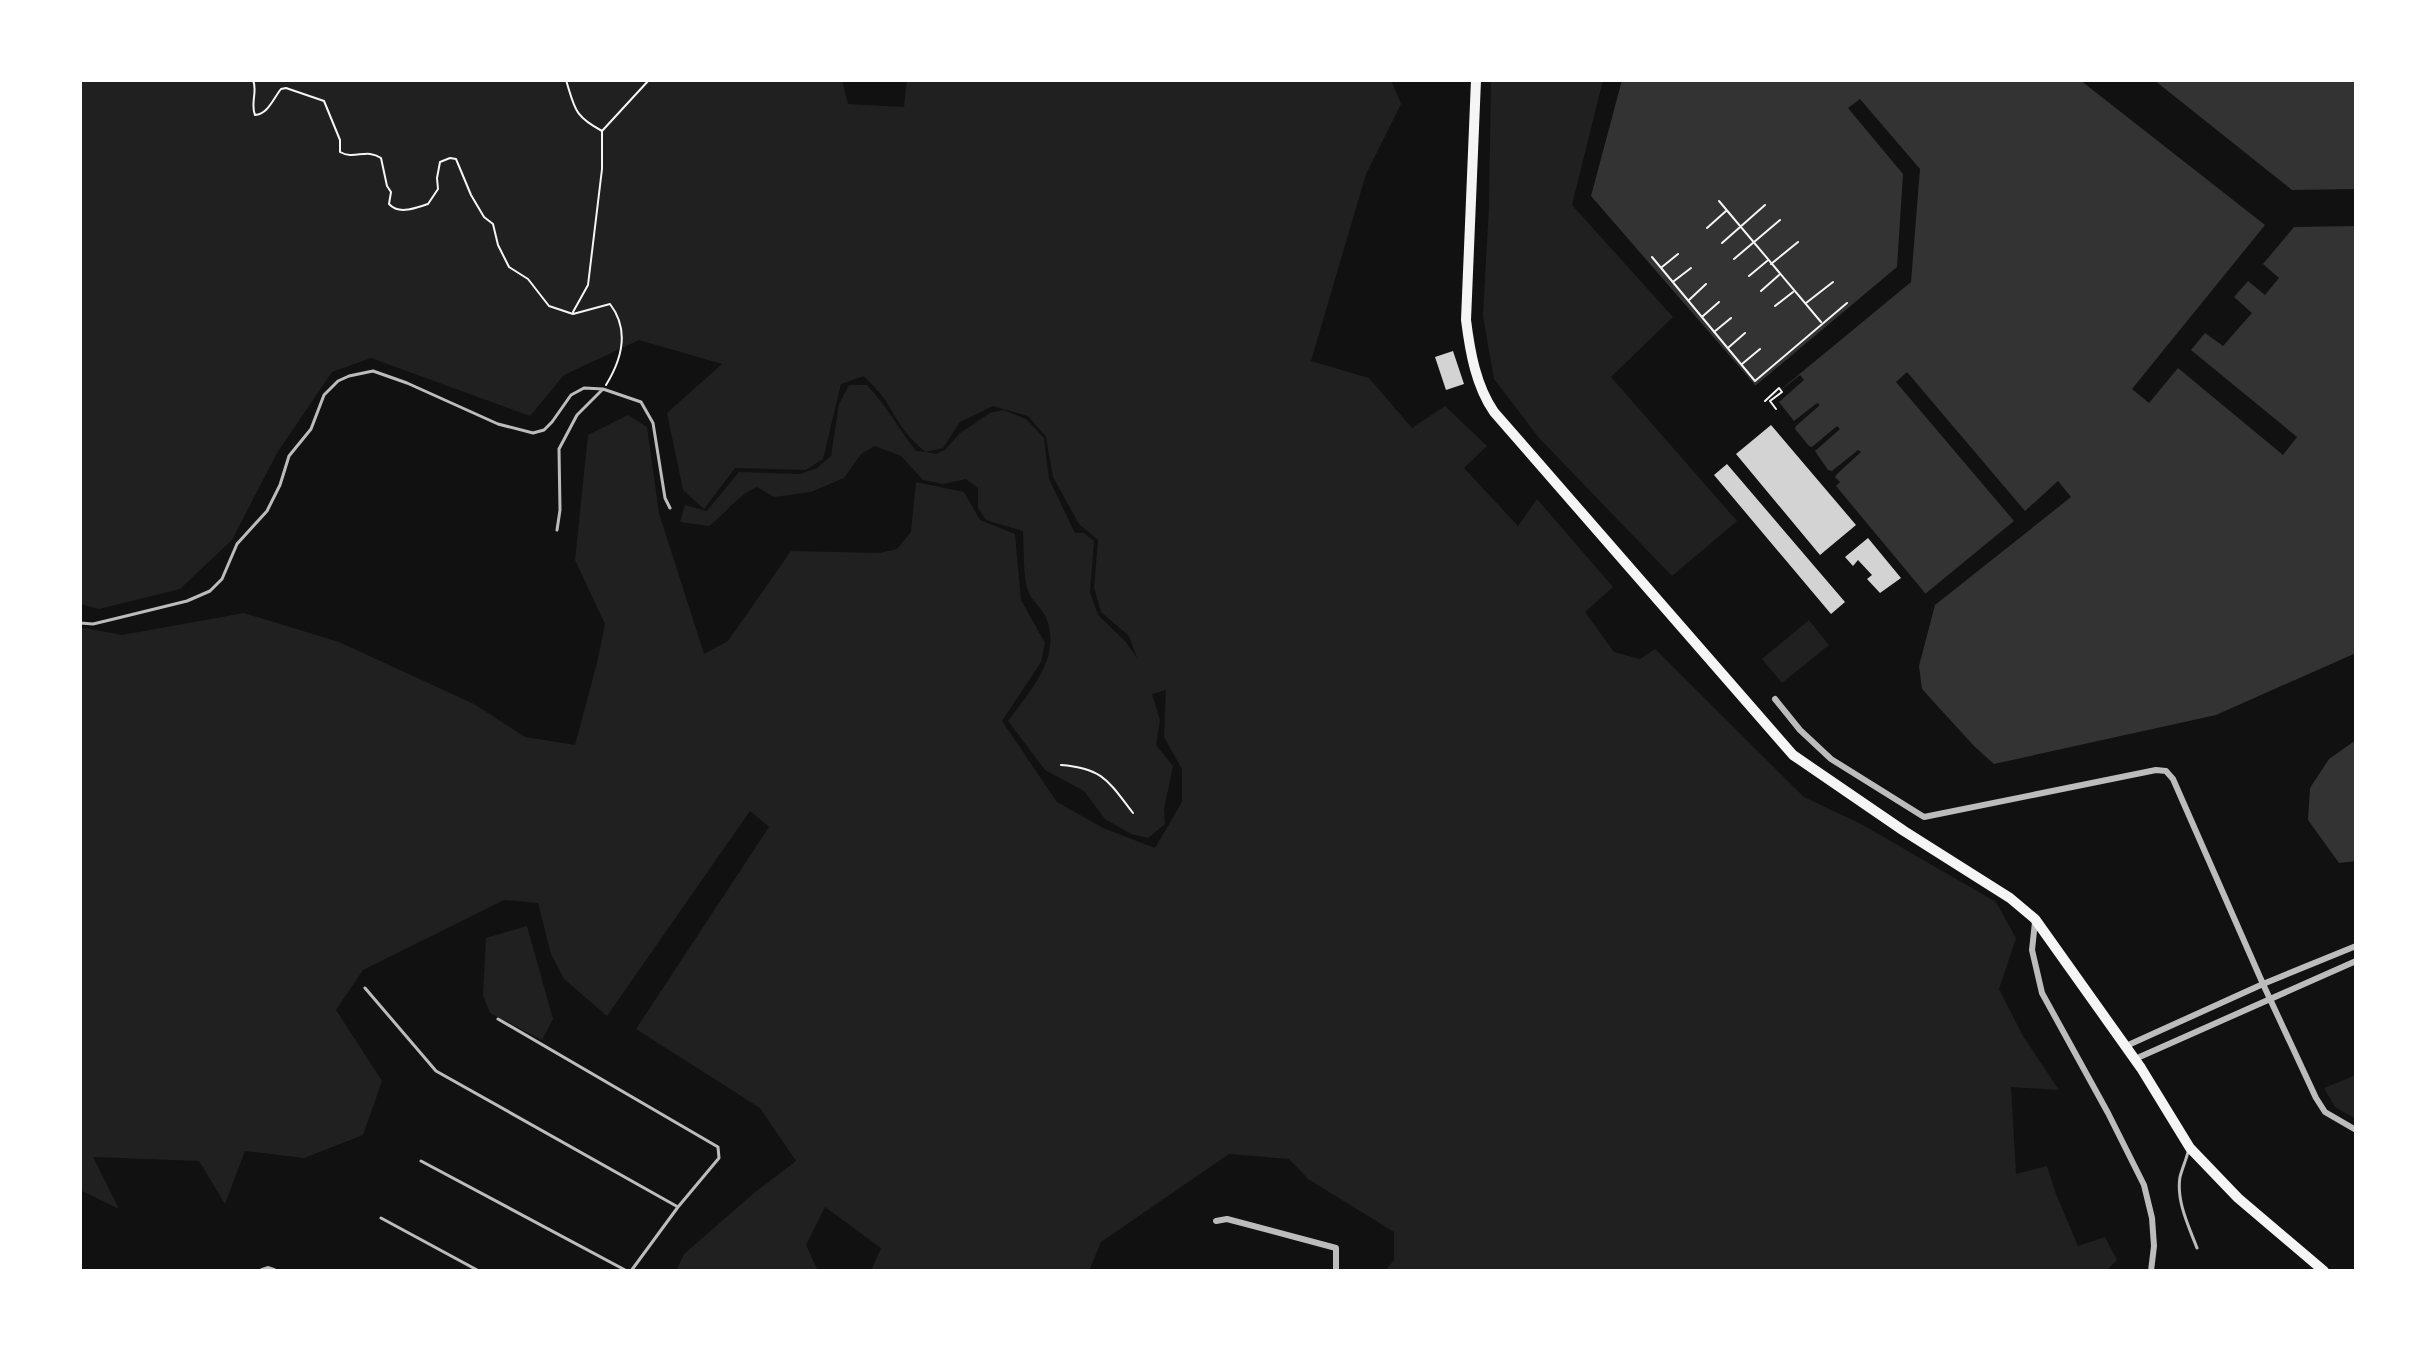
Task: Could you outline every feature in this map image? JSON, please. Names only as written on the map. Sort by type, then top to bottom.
[{"type":"main road","points":[[1476,80],[1466,320],[1481,390],[1501,422],[1793,755],[2010,898],[2035,919],[2135,1059],[2190,1148],[2238,1198],[2324,1271]]},
{"type":"street","points":[[1775,699],[1800,730],[1831,759],[1924,817],[2156,770],[2166,771],[2173,779],[2316,1098],[2325,1112],[2356,1130]]},
{"type":"street","points":[[2035,919],[2032,950],[2042,993],[2144,1185],[2152,1218],[2154,1246],[2151,1271]]},
{"type":"street","points":[[2126,1046],[2356,946]]},
{"type":"street","points":[[2135,1059],[2356,961]]},
{"type":"street","points":[[1216,1221],[1227,1219],[1336,1248],[1336,1271]]},
{"type":"street","points":[[262,1271],[274,1271]]},
{"type":"lane","points":[[80,623],[93,624],[187,601],[210,591],[222,579],[237,544],[267,511],[280,485],[289,456],[311,429],[324,395],[338,381],[373,371],[498,424],[533,433],[544,430],[571,395],[584,388],[603,389],[641,402],[653,423],[665,498],[670,508]]},
{"type":"lane","points":[[557,530],[560,510],[559,449],[577,415],[603,389]]},
{"type":"lane","points":[[365,988],[436,1071],[678,1207]]},
{"type":"lane","points":[[421,1161],[629,1271],[719,1158],[718,1147],[711,1142],[498,1019]]},
{"type":"lane","points":[[2190,1148],[2180,1178],[2180,1190],[2183,1210],[2197,1248]]},
{"type":"lane","points":[[381,1218],[479,1271]]},
{"type":"path","points":[[253,80],[256,86],[252,106],[255,115],[270,106],[281,89],[324,101],[340,140],[340,152],[351,155],[369,152],[381,158],[391,192],[389,204],[396,210],[428,204],[438,189],[440,162],[456,159],[471,195],[484,217],[493,224],[498,245],[509,267],[528,279],[549,306],[573,314],[610,304],[619,316],[623,338],[621,351],[603,389]]},
{"type":"path","points":[[566,80],[573,105],[582,120],[602,131]]},
{"type":"path","points":[[573,314],[588,285],[602,169],[602,131],[649,80]]},
{"type":"path","points":[[1719,201],[1823,323]]},
{"type":"path","points":[[1722,243],[1765,205]]},
{"type":"path","points":[[1707,228],[1727,211]]},
{"type":"path","points":[[1734,259],[1780,220]]},
{"type":"path","points":[[1771,264],[1798,242]]},
{"type":"path","points":[[1661,268],[1678,254]]},
{"type":"path","points":[[1652,257],[1755,381],[1847,303]]},
{"type":"path","points":[[1749,276],[1768,260]]},
{"type":"path","points":[[1673,282],[1691,268]]},
{"type":"path","points":[[1761,291],[1780,274]]},
{"type":"path","points":[[1805,304],[1833,282]]},
{"type":"path","points":[[1689,301],[1706,284]]},
{"type":"path","points":[[1775,306],[1794,291]]},
{"type":"path","points":[[1702,317],[1719,302]]},
{"type":"path","points":[[1714,332],[1731,318]]},
{"type":"path","points":[[1728,348],[1745,333]]},
{"type":"path","points":[[1741,365],[1760,349]]},
{"type":"path","points":[[1765,401],[1779,388],[1782,392],[1770,401],[1776,409]]},
{"type":"path","points":[[1061,765],[1085,767],[1108,780],[1133,813]]},
{"type":"shaded area","points":[[80,80],[842,80],[848,104],[904,107],[907,80],[1391,80],[1401,104],[1366,174],[1311,361],[1369,378],[1412,428],[1445,406],[1487,446],[1464,468],[1518,526],[1537,499],[1613,587],[1585,612],[1614,652],[1640,659],[1655,649],[1804,797],[1861,824],[1996,902],[2016,938],[1999,989],[2023,1036],[2059,1090],[2011,1087],[2016,1174],[2047,1166],[2078,1246],[2105,1237],[2117,1260],[2106,1271],[1385,1271],[1394,1260],[1394,1232],[1308,1179],[1289,1159],[1229,1154],[1101,1242],[1089,1271],[871,1271],[881,1248],[825,1207],[806,1245],[818,1271],[676,1271],[684,1254],[796,1161],[760,1108],[636,1029],[769,827],[750,811],[607,1016],[564,979],[551,954],[538,903],[504,900],[363,970],[336,1010],[382,1081],[363,1135],[304,1158],[245,1151],[225,1204],[199,1161],[93,1157],[119,1209],[80,1190],[80,627],[122,635],[244,613],[339,642],[474,704],[525,737],[575,745],[605,624],[575,560],[588,435],[628,415],[647,427],[659,513],[704,654],[728,641],[791,551],[880,553],[897,549],[911,532],[916,482],[964,492],[980,520],[1015,534],[1021,600],[1045,643],[1041,662],[1002,721],[1057,802],[1103,828],[1155,848],[1182,802],[1182,769],[1164,737],[1166,690],[1152,694],[1160,720],[1156,745],[1173,766],[1164,809],[1165,824],[1148,838],[1131,834],[1105,819],[1084,791],[1045,770],[1008,721],[1041,674],[1050,648],[1050,634],[1045,616],[1027,588],[1023,531],[986,520],[978,508],[978,488],[966,479],[943,484],[923,480],[901,456],[875,446],[861,454],[844,478],[811,492],[774,497],[757,487],[738,499],[709,526],[680,522],[685,505],[707,511],[739,472],[800,474],[817,468],[831,456],[839,404],[849,385],[867,385],[916,451],[926,452],[908,435],[884,398],[864,376],[841,384],[823,459],[806,470],[735,468],[704,509],[683,490],[667,413],[722,364],[639,340],[564,375],[530,416],[371,358],[332,372],[277,453],[232,540],[180,589],[99,609],[80,604]],"holes":[[[993,406],[1028,416],[1046,437],[1053,477],[1079,524],[1098,540],[1094,587],[1101,612],[1129,636],[1137,658],[1125,641],[1098,615],[1090,593],[1094,541],[1084,533],[1075,533],[1049,479],[1044,438],[1026,419],[1003,410],[990,413],[960,433],[945,450],[936,454],[926,452],[943,448],[960,422]]]},
{"type":"shaded area","points":[[1491,80],[1603,80],[1572,205],[1673,317],[1611,377],[1737,521],[1672,576],[1540,439],[1494,379],[1483,316]]},
{"type":"shaded area","points":[[1622,80],[2080,80],[2265,225],[2132,389],[2149,403],[2178,368],[2283,455],[2297,437],[2191,350],[2205,333],[2223,346],[2252,313],[2234,297],[2248,281],[2265,295],[2279,278],[2263,264],[2294,227],[2356,226],[2356,653],[2216,715],[1994,764],[1922,689],[1919,666],[1935,605],[1836,486],[1840,482],[1835,477],[1837,474],[1861,452],[1858,450],[1832,471],[1828,470],[1815,451],[1840,429],[1837,426],[1812,447],[1809,446],[1795,429],[1820,405],[1817,403],[1794,421],[1779,402],[1804,380],[1800,375],[1768,400],[1591,196]]},
{"type":"shaded area","points":[[2154,80],[2356,80],[2356,189],[2292,190]]},
{"type":"shaded area","points":[[1809,620],[1829,645],[1782,683],[1762,659]]},
{"type":"shaded area","points":[[2356,740],[2356,861],[2339,863],[2308,820],[2310,788],[2329,759]]},
{"type":"shaded area","points":[[527,926],[553,1019],[542,1040],[490,1013],[483,995],[486,938]]},
{"type":"shaded area","points":[[2356,1075],[2356,1119],[2335,1107],[2324,1088]]},
{"type":"pier","points":[[1860,99],[1920,169],[1911,282],[1768,400],[1755,386],[1897,267],[1903,174],[1848,108]]},
{"type":"pier","points":[[1907,372],[2025,511],[2058,481],[2071,497],[1935,605],[1925,594],[2014,521],[1896,382]]},
{"type":"building","points":[[1453,351],[1464,384],[1446,390],[1435,357]]},
{"type":"building","points":[[1771,425],[1856,525],[1820,555],[1736,454]]},
{"type":"building","points":[[1727,464],[1845,602],[1831,614],[1714,475]]},
{"type":"building","points":[[1868,538],[1901,578],[1880,593],[1867,579],[1872,575],[1858,560],[1853,566],[1845,557]]}]
